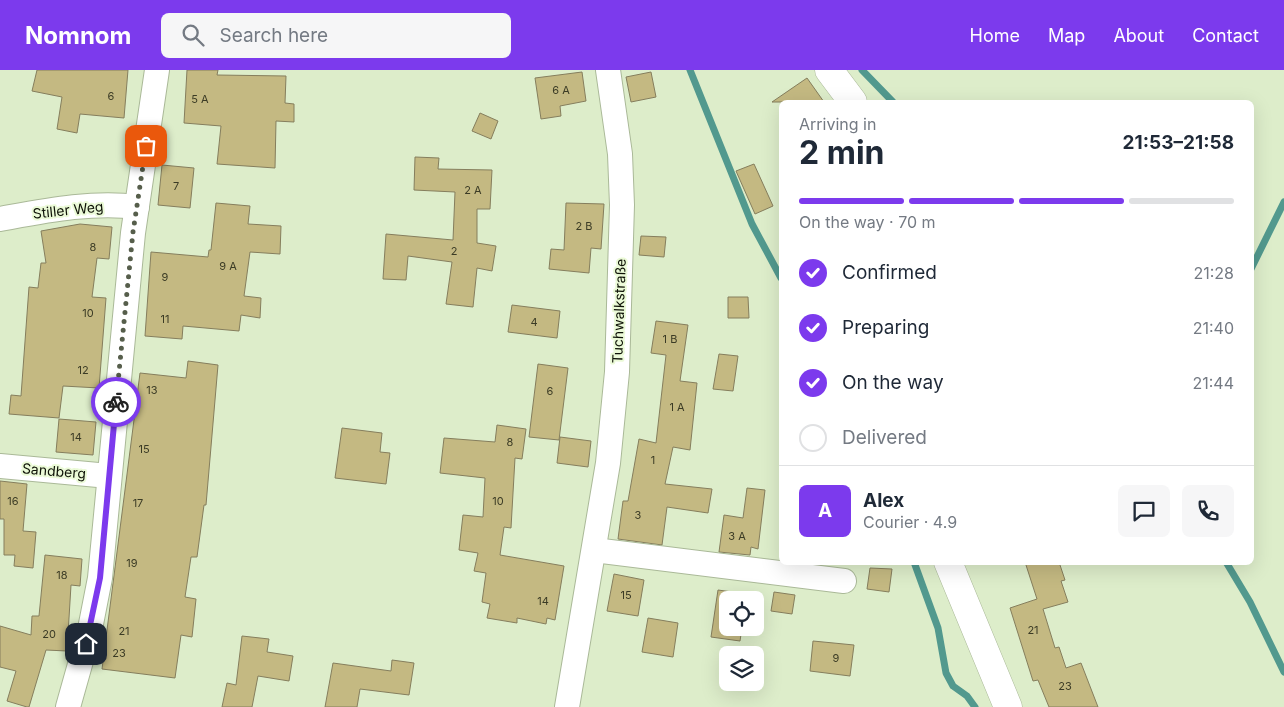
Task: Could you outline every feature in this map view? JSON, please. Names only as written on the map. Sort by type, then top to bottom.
[{"type":"street","points":[[73,705],[96,603],[136,207],[157,70]]},
{"type":"street","name":"Tuchwalkstraße","points":[[567,707],[608,463],[614,408],[620,291],[622,181],[608,70]]},
{"type":"street","points":[[829,70],[852,100]]},
{"type":"street","name":"Stiller Weg","points":[[0,220],[55,209],[124,205],[136,207]]},
{"type":"street","name":"Sandberg","points":[[0,466],[109,476]]},
{"type":"street","points":[[594,550],[844,581]]},
{"type":"street","points":[[949,565],[1008,707]]},
{"type":"building","points":[[37,70],[128,70],[124,118],[80,114],[77,133],[57,129],[62,97],[32,91]]},
{"type":"building","points":[[187,70],[218,70],[217,75],[286,76],[285,103],[294,104],[294,122],[276,121],[275,168],[217,164],[221,126],[184,123]]},
{"type":"building","points":[[582,72],[586,101],[560,106],[561,116],[541,119],[535,78]]},
{"type":"building","points":[[651,72],[656,97],[631,102],[626,77]]},
{"type":"building","points":[[807,78],[823,100],[779,100],[779,102],[772,102]]},
{"type":"building","points":[[480,113],[498,121],[491,139],[472,131]]},
{"type":"building","points":[[415,157],[439,158],[438,169],[492,170],[490,209],[477,209],[477,243],[496,246],[492,271],[477,268],[473,307],[446,304],[452,262],[408,256],[406,280],[383,279],[386,234],[453,240],[455,192],[414,190]]},
{"type":"building","points":[[754,164],[773,206],[755,214],[736,171]]},
{"type":"building","points":[[162,165],[194,168],[190,208],[158,205]]},
{"type":"building","points":[[216,203],[250,206],[248,224],[281,226],[280,254],[250,252],[244,296],[261,298],[260,318],[241,315],[239,331],[183,326],[182,339],[145,336],[151,252],[208,257],[209,250],[211,250]]},
{"type":"building","points":[[566,203],[604,204],[601,249],[591,248],[589,273],[549,269],[551,249],[564,250]]},
{"type":"building","points":[[80,224],[112,227],[109,259],[97,258],[92,297],[106,298],[99,388],[63,386],[59,418],[9,414],[11,395],[21,396],[29,287],[38,288],[41,263],[46,263],[41,231]]},
{"type":"building","points":[[641,236],[666,237],[664,257],[639,255]]},
{"type":"building","points":[[728,297],[748,297],[749,318],[728,318]]},
{"type":"building","points":[[512,305],[560,311],[557,338],[508,332]]},
{"type":"building","points":[[656,321],[688,325],[680,381],[697,383],[690,450],[673,447],[665,484],[712,489],[708,513],[667,507],[662,545],[618,539],[623,501],[628,501],[639,439],[656,443],[666,355],[651,353]]},
{"type":"building","points":[[719,354],[738,356],[733,391],[713,389]]},
{"type":"building","points":[[188,361],[218,365],[206,505],[204,505],[197,557],[191,557],[185,597],[196,599],[192,637],[181,635],[175,678],[102,669],[140,373],[186,378]]},
{"type":"building","points":[[538,364],[568,368],[559,440],[529,437]]},
{"type":"building","points":[[59,419],[96,422],[93,455],[56,452]]},
{"type":"building","points":[[497,425],[526,429],[522,459],[515,458],[511,528],[504,527],[500,555],[564,566],[555,620],[547,618],[546,624],[517,618],[517,623],[487,618],[490,604],[482,602],[486,573],[474,571],[478,553],[459,550],[463,515],[483,517],[485,478],[440,473],[444,438],[495,442]]},
{"type":"building","points":[[342,428],[382,433],[380,452],[390,453],[386,484],[335,478]]},
{"type":"building","points":[[560,437],[591,441],[588,467],[557,463]]},
{"type":"building","points":[[0,481],[27,484],[23,531],[36,532],[33,568],[14,566],[15,555],[4,555],[4,519],[0,519]]},
{"type":"building","points":[[747,488],[765,490],[758,549],[751,547],[750,555],[719,552],[724,515],[743,518]]},
{"type":"building","points":[[45,555],[82,559],[80,586],[71,585],[67,651],[46,650],[29,707],[27,707],[7,701],[16,671],[0,667],[0,626],[31,635],[32,616],[39,616]]},
{"type":"building","points":[[1026,565],[1060,565],[1065,580],[1061,581],[1068,602],[1043,609],[1055,648],[1059,647],[1066,668],[1081,663],[1098,707],[1049,707],[1038,680],[1033,681],[1010,608],[1037,599]]},
{"type":"building","points":[[870,568],[892,569],[889,592],[867,589]]},
{"type":"building","points":[[614,574],[644,580],[638,616],[607,611]]},
{"type":"building","points":[[718,590],[725,591],[719,591],[719,636],[741,636],[740,641],[711,637]]},
{"type":"building","points":[[774,592],[795,595],[792,614],[771,611]]},
{"type":"building","points":[[648,618],[678,623],[673,657],[642,652]]},
{"type":"building","points":[[242,636],[269,639],[267,652],[293,656],[289,681],[258,676],[252,707],[222,707],[227,683],[236,685]]},
{"type":"building","points":[[813,641],[854,645],[850,676],[810,671]]},
{"type":"building","points":[[392,660],[414,663],[409,695],[360,689],[357,707],[325,707],[333,663],[391,671]]},
{"type":"waterway","points":[[690,70],[752,224],[779,274]]},
{"type":"waterway","points":[[862,70],[891,100]]},
{"type":"waterway","points":[[1254,263],[1284,202]]},
{"type":"waterway","points":[[915,565],[938,628],[946,673],[953,686],[967,696],[975,707]]},
{"type":"waterway","points":[[1228,565],[1250,602],[1284,672]]},
{"type":"way so far","points":[[116,402],[133,232],[146,146]]},
{"type":"route","points":[[86,644],[100,578],[116,402]]}]
